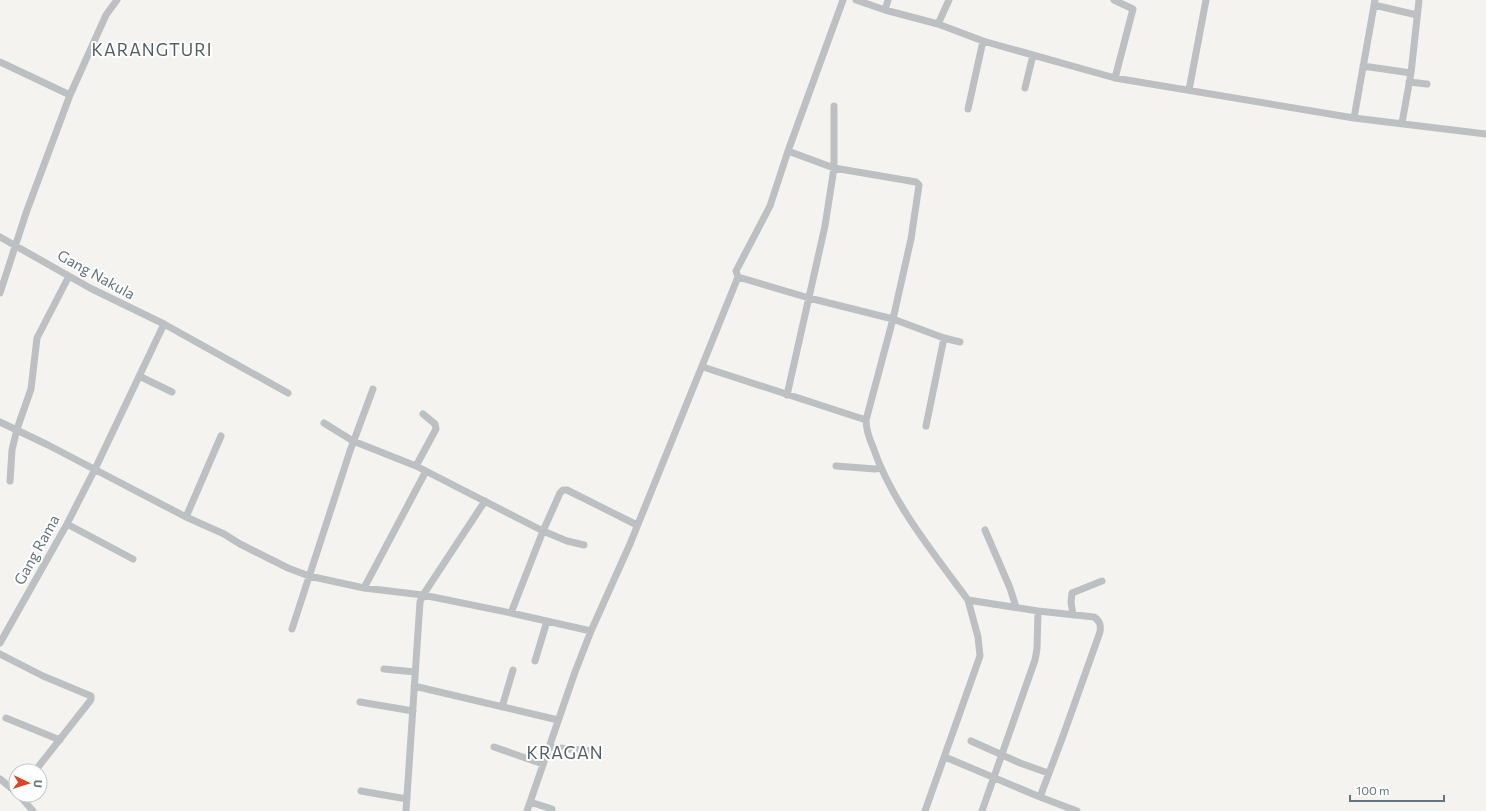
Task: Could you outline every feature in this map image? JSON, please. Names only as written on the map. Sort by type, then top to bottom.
[{"type":"street","points":[[0,293],[26,213],[70,95],[106,15],[117,0]]},
{"type":"street","points":[[527,811],[558,720],[591,631],[630,544],[703,367],[738,277],[736,271],[770,206],[788,151],[843,0]]},
{"type":"street","points":[[856,0],[885,10],[938,24],[983,41],[1115,78],[1354,118],[1486,134]]},
{"type":"street","points":[[885,10],[888,0]]},
{"type":"street","points":[[938,24],[948,0]]},
{"type":"street","points":[[1114,0],[1133,9],[1115,78]]},
{"type":"street","points":[[1189,90],[1206,0]]},
{"type":"street","points":[[1402,124],[1411,72],[1420,0]]},
{"type":"street","points":[[1354,118],[1375,3],[1417,15]]},
{"type":"street","points":[[968,109],[983,41]]},
{"type":"street","points":[[1025,88],[1034,55]]},
{"type":"street","points":[[0,62],[70,95]]},
{"type":"street","points":[[1363,66],[1411,72]]},
{"type":"street","points":[[1409,82],[1428,84]]},
{"type":"street","points":[[787,395],[825,226],[834,168],[834,106]]},
{"type":"street","points":[[788,151],[834,168],[916,182],[920,185],[911,239],[893,319],[866,420],[867,429],[880,468],[898,501],[968,600],[978,637],[980,656],[925,811]]},
{"type":"street","name":"Gang Nakula","points":[[0,237],[96,291],[164,324],[288,393]]},
{"type":"street","points":[[10,481],[12,450],[17,429],[31,389],[37,338],[69,276]]},
{"type":"street","points":[[738,277],[809,298],[893,319],[944,338],[960,342]]},
{"type":"street","name":"Gang Rama","points":[[0,643],[67,524],[164,324]]},
{"type":"street","points":[[926,426],[944,338]]},
{"type":"street","points":[[703,367],[866,420]]},
{"type":"street","points":[[139,376],[172,392]]},
{"type":"street","points":[[292,629],[372,389]]},
{"type":"street","points":[[416,466],[436,429],[435,424],[423,414]]},
{"type":"street","points":[[0,422],[17,429],[186,517],[224,534],[269,560],[309,576],[364,588],[423,595],[511,612],[591,631]]},
{"type":"street","points":[[324,423],[354,442],[416,466],[543,531],[567,541],[584,545]]},
{"type":"street","points":[[186,517],[221,436]]},
{"type":"street","points":[[836,466],[875,469],[880,468]]},
{"type":"street","points":[[364,588],[426,471]]},
{"type":"street","points":[[511,612],[543,531],[560,493],[565,490],[637,525]]},
{"type":"street","points":[[406,811],[420,602],[423,595],[485,501]]},
{"type":"street","points":[[67,524],[133,559]]},
{"type":"street","points":[[985,530],[1010,588],[1016,607]]},
{"type":"street","points":[[1073,615],[1071,599],[1072,593],[1102,581]]},
{"type":"street","points":[[968,600],[1038,611],[1094,617],[1098,620],[1101,628],[1040,797]]},
{"type":"street","points":[[982,811],[1036,654],[1038,611]]},
{"type":"street","points":[[535,661],[547,621]]},
{"type":"street","points":[[0,654],[43,676],[91,696],[92,698],[41,763]]},
{"type":"street","points":[[384,668],[415,672]]},
{"type":"street","points":[[502,707],[513,670]]},
{"type":"street","points":[[414,686],[558,720]]},
{"type":"street","points":[[360,702],[413,711]]},
{"type":"street","points":[[6,718],[60,740]]},
{"type":"street","points":[[971,741],[1001,756],[1048,773]]},
{"type":"street","points":[[494,747],[543,764]]},
{"type":"street","points":[[549,747],[592,751]]},
{"type":"street","points":[[945,758],[1077,811]]},
{"type":"street","points":[[0,779],[8,786]]},
{"type":"street","points":[[361,791],[407,799]]},
{"type":"street","points":[[530,802],[552,809]]},
{"type":"street","points":[[26,803],[34,811]]},
{"type":"district","name":"KARANGTURI","points":[[152,50]]},
{"type":"district","name":"KRAGAN","points":[[565,753]]}]
